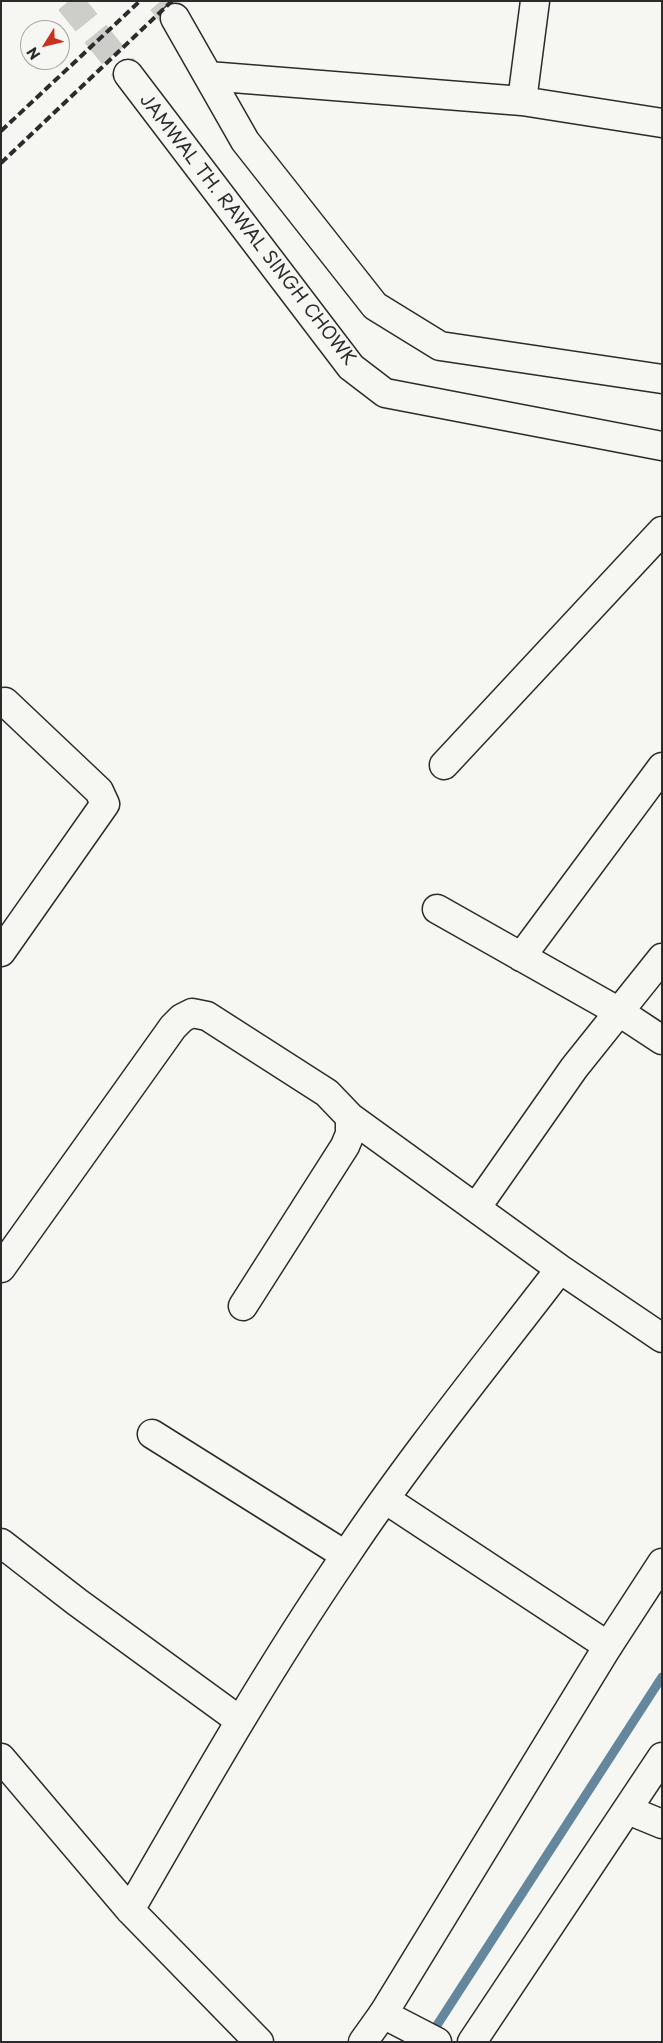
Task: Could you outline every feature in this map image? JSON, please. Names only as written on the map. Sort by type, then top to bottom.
[{"type":"street","points":[[522,101],[535,1]]},
{"type":"street","points":[[175,18],[245,141],[374,306],[440,346],[662,379]]},
{"type":"street","name":"JAMWAL TH. RAWAL SINGH CHOWK","points":[[128,74],[351,367],[385,393],[662,446]]},
{"type":"street","points":[[208,76],[522,101],[662,123]]},
{"type":"street","points":[[444,765],[662,531]]},
{"type":"street","points":[[1,952],[106,804],[99,791],[5,702]]},
{"type":"street","points":[[521,957],[662,767]]},
{"type":"street","points":[[437,909],[621,1013],[662,1040]]},
{"type":"street","points":[[476,1208],[574,1068],[621,1013],[662,958]]},
{"type":"street","points":[[1,1268],[173,1027],[182,1018],[192,1013],[206,1016],[327,1093],[350,1117],[560,1268],[662,1338]]},
{"type":"street","points":[[242,1306],[345,1146],[350,1134],[350,1117]]},
{"type":"street","points":[[130,1910],[239,1720],[345,1555],[385,1499],[560,1268]]},
{"type":"street","points":[[152,1434],[345,1555]]},
{"type":"street","points":[[385,1499],[608,1646]]},
{"type":"street","points":[[1,1543],[77,1602],[239,1720]]},
{"type":"street","points":[[363,2042],[394,2020],[608,1646],[662,1563]]},
{"type":"street","points":[[472,2042],[662,1757]]},
{"type":"street","points":[[1,1758],[130,1910],[258,2042]]},
{"type":"street","points":[[628,1810],[662,1824]]},
{"type":"street","points":[[394,2020],[437,2042]]},
{"type":"waterway","points":[[430,2036],[662,1677]]},
{"type":"tunnel","points":[[69,1],[128,74]]},
{"type":"tunnel","points":[[161,1],[175,18]]},
{"type":"railway","points":[[1,131],[140,1]]},
{"type":"railway","points":[[1,163],[172,1]]}]
